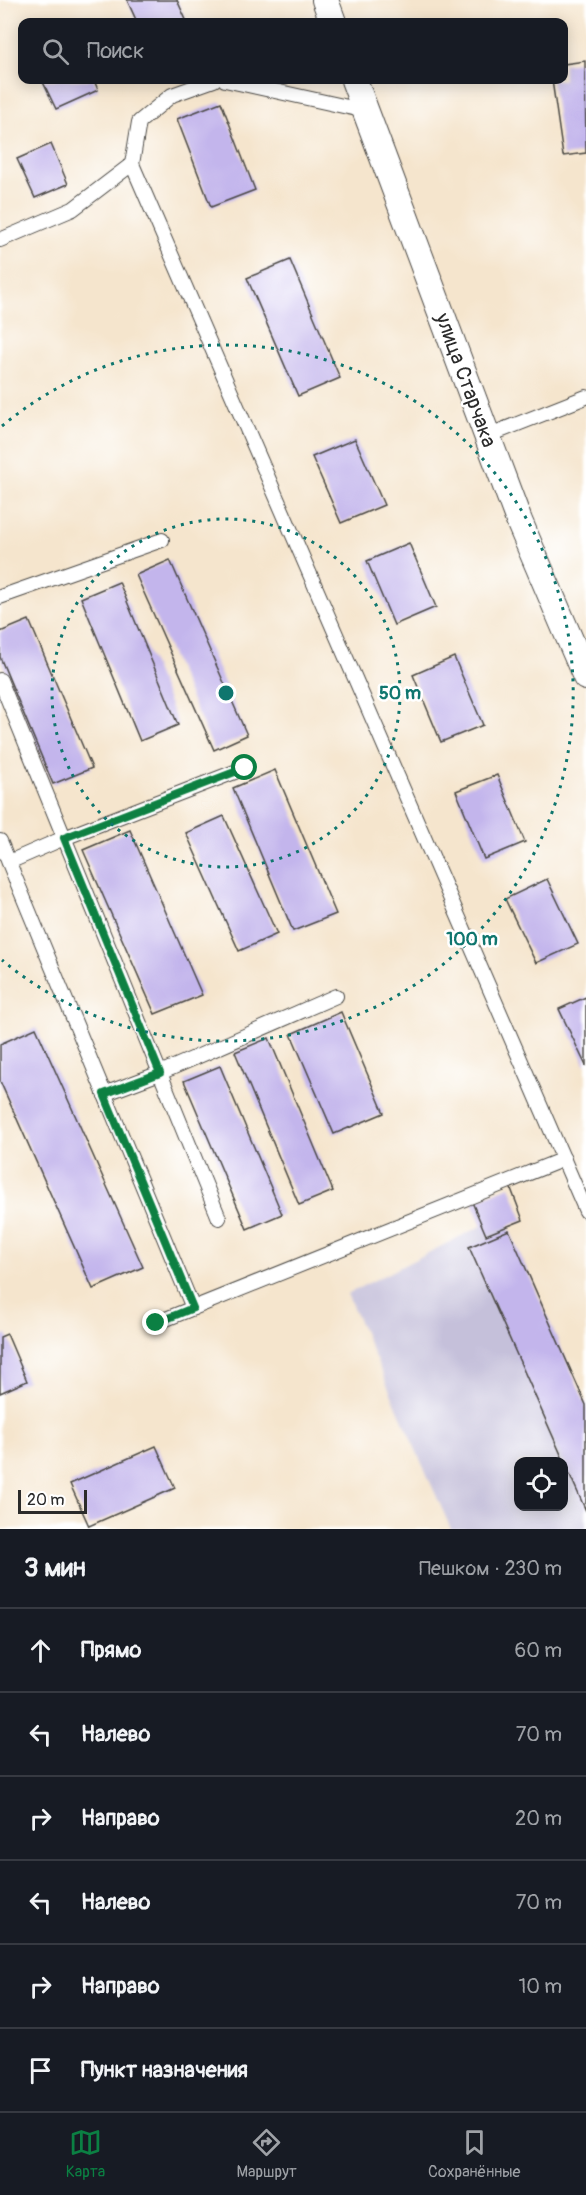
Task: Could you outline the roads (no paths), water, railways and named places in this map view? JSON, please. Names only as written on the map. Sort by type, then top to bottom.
[{"type":"street","points":[[325,0],[332,18]]},
{"type":"street","name":"улица Старчака","points":[[356,84],[519,521],[586,677]]},
{"type":"lane","points":[[203,84],[172,95],[139,122],[132,164],[586,1211]]},
{"type":"lane","points":[[243,84],[366,111]]},
{"type":"lane","points":[[0,240],[73,209],[132,164]]},
{"type":"lane","points":[[487,436],[586,397]]},
{"type":"lane","points":[[0,597],[162,540]]},
{"type":"lane","points":[[0,680],[219,1218]]},
{"type":"lane","points":[[9,862],[64,838],[245,768]]},
{"type":"lane","points":[[0,841],[193,1308]]},
{"type":"lane","points":[[104,1094],[160,1073],[336,996]]},
{"type":"lane","points":[[156,1323],[564,1159]]}]
